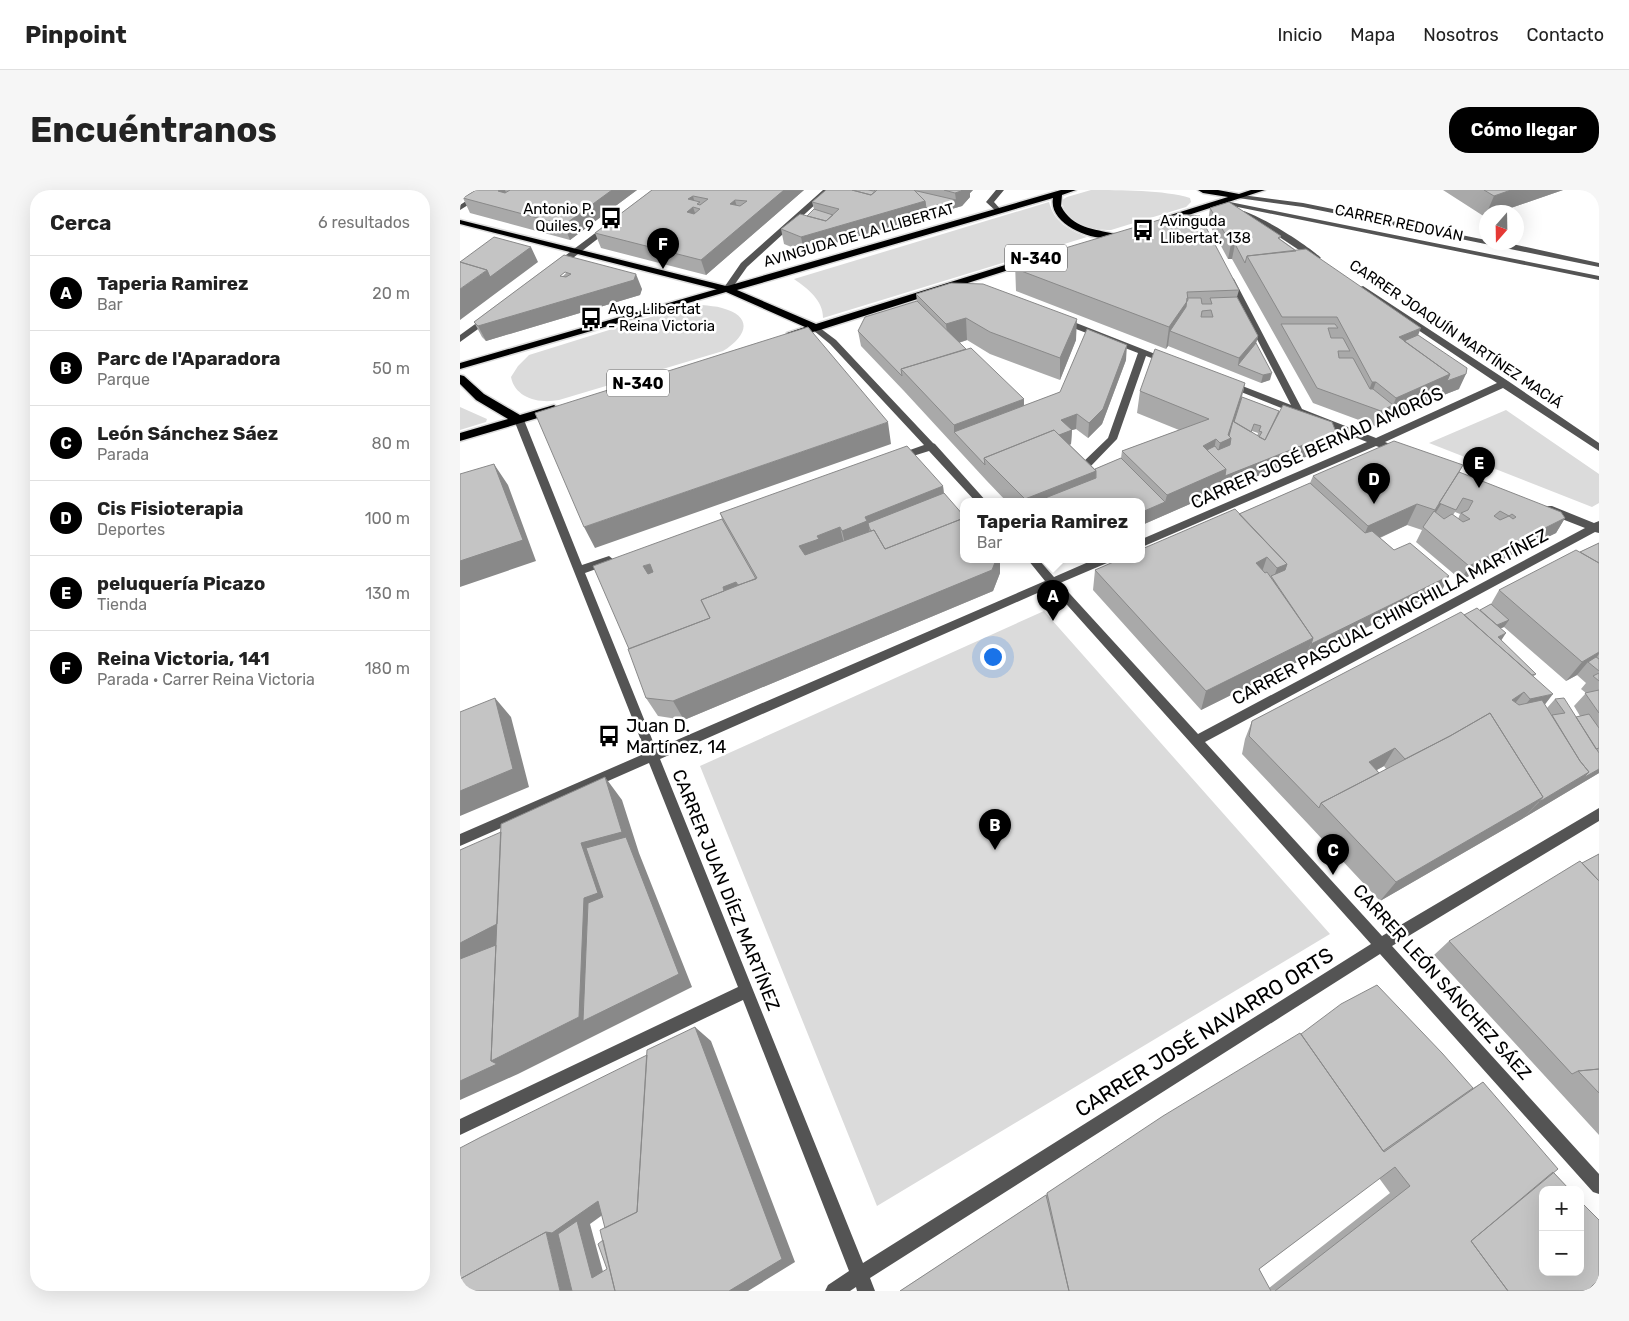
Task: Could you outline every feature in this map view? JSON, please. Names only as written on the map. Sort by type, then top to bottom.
[{"type":"highway","name":"AVINGUDA DE LA LLIBERTAT","points":[[460,366],[1071,190]]},
{"type":"highway","points":[[1203,190],[1238,196]]},
{"type":"highway","points":[[1158,221],[1197,213],[1238,196],[1260,190]]},
{"type":"highway","name":"N-340","points":[[1058,194],[1056,206],[1063,218],[1084,230],[1117,234],[1086,244]]},
{"type":"highway","name":"N-340","points":[[782,338],[1042,257]]},
{"type":"highway","points":[[727,289],[816,328]]},
{"type":"highway","points":[[460,378],[480,397],[519,420]]},
{"type":"highway","points":[[460,437],[561,407]]},
{"type":"main road","points":[[460,222],[727,289]]},
{"type":"street","points":[[460,208],[488,190]]},
{"type":"street","points":[[727,289],[744,265],[827,190]]},
{"type":"street","points":[[998,210],[990,202],[1000,190]]},
{"type":"street","name":"CARRER REDOVÁN","points":[[1238,196],[1303,205],[1479,240]]},
{"type":"street","name":"CARRER REDOVÁN","points":[[1220,203],[1599,278]]},
{"type":"street","name":"CARRER JOAQUÍN MARTÍNEZ MACIÁ","points":[[1220,203],[1260,220],[1326,264]]},
{"type":"street","points":[[546,275],[616,222]]},
{"type":"street","name":"CARRER REDOVÁN","points":[[1524,249],[1599,265]]},
{"type":"street","points":[[1228,274],[1298,410]]},
{"type":"street","points":[[960,282],[979,288]]},
{"type":"street","name":"CARRER JOAQUÍN MARTÍNEZ MACIÁ","points":[[1359,286],[1599,448]]},
{"type":"street","points":[[460,339],[499,310]]},
{"type":"street","points":[[1052,316],[1179,365]]},
{"type":"street","points":[[816,328],[833,342],[978,498]]},
{"type":"street","points":[[1085,466],[1112,439],[1143,351]]},
{"type":"street","points":[[1216,379],[1412,456]]},
{"type":"street","name":"CARRER JOSÉ BERNAD AMORÓS","points":[[1145,542],[1505,384]]},
{"type":"street","name":"CARRER JUAN DÍEZ MARTÍNEZ","points":[[519,420],[866,1291]]},
{"type":"street","points":[[885,463],[932,446]]},
{"type":"street","points":[[1539,506],[1597,527]]},
{"type":"street","name":"CARRER PASCUAL CHINCHILLA MARTÍNEZ","points":[[1197,740],[1597,527]]},
{"type":"street","points":[[579,571],[616,558]]},
{"type":"street","name":"CARRER LEÓN SÁNCHEZ SÁEZ","points":[[1036,563],[1599,1186]]},
{"type":"street","points":[[460,840],[1096,563]]},
{"type":"street","name":"CARRER JOSÉ NAVARRO ORTS","points":[[834,1291],[1381,944],[1599,814]]},
{"type":"street","points":[[460,1127],[746,991]]},
{"type":"shaded area","points":[[1091,190],[1168,193],[1190,198],[1191,202],[1186,207],[1111,230],[1104,230],[1080,224],[1068,215],[1064,208],[1062,200]]},
{"type":"shaded area","points":[[1049,202],[1058,220],[1087,237],[823,318],[818,300],[794,279]]},
{"type":"shaded area","points":[[702,305],[720,307],[732,312],[743,322],[744,328],[737,340],[723,351],[559,400],[544,401],[529,398],[517,390],[513,384],[511,377],[518,366],[529,355],[670,311]]},
{"type":"shaded area","points":[[460,407],[487,419],[486,422],[460,430]]},
{"type":"shaded area","points":[[1506,410],[1599,474],[1599,503],[1592,507],[1429,443]]},
{"type":"shaded area","points":[[1044,611],[1330,934],[877,1206],[700,766]]},
{"type":"building","points":[[476,190],[500,190],[498,191],[505,193],[510,190],[612,190],[564,225],[463,198]]},
{"type":"building","points":[[652,190],[784,190],[701,260],[595,233]],"holes":[[[693,196],[708,199],[700,205],[697,204],[700,202],[688,199]],[[735,200],[747,201],[740,206],[730,204]],[[693,207],[700,209],[694,214],[687,212]]]},
{"type":"building","points":[[826,190],[852,190],[871,195],[877,190],[914,190],[925,201],[801,237],[781,229],[800,214],[826,221],[839,209],[812,202]]},
{"type":"building","points":[[852,190],[874,191],[877,190],[871,195]]},
{"type":"building","points":[[944,190],[962,190],[955,193]]},
{"type":"building","points":[[1484,190],[1511,190],[1494,196]]},
{"type":"building","points":[[915,191],[956,200],[926,208],[925,201]]},
{"type":"building","points":[[1229,202],[1281,236],[1278,238],[1296,251],[1247,256],[1245,263],[1235,244],[1231,244],[1210,208]]},
{"type":"building","points":[[814,209],[833,215],[826,221],[807,216]]},
{"type":"building","points":[[1179,214],[1200,216],[1239,290],[1187,292],[1188,300],[1169,327],[1016,269],[1015,263]]},
{"type":"building","points":[[494,237],[531,247],[490,277],[487,270],[460,262]]},
{"type":"building","points":[[1306,249],[1421,328],[1399,337],[1450,374],[1396,398],[1376,382],[1372,382],[1337,317],[1282,317],[1247,256]]},
{"type":"building","points":[[564,255],[636,274],[634,280],[478,326],[474,322]],"holes":[[[565,272],[571,274],[566,277],[560,276]]]},
{"type":"building","points":[[460,262],[487,270],[460,289]]},
{"type":"building","points":[[951,283],[983,284],[1077,319],[1060,358],[990,332],[966,318],[946,324],[916,294]]},
{"type":"building","points":[[1237,297],[1258,336],[1239,358],[1170,331],[1186,307],[1187,298],[1201,298],[1202,304],[1212,304],[1210,298]],"holes":[[[1211,310],[1213,317],[1201,317],[1202,311]]]},
{"type":"building","points":[[917,301],[966,349],[901,369],[902,376],[858,331],[865,317]]},
{"type":"building","points":[[1281,324],[1335,324],[1338,328],[1328,328],[1331,338],[1343,338],[1350,351],[1338,351],[1339,358],[1353,358],[1370,389],[1373,389],[1393,405],[1381,411],[1317,388]]},
{"type":"building","points":[[808,327],[888,422],[584,527],[535,413]]},
{"type":"building","points":[[1087,329],[1127,345],[1103,409],[1089,423],[1077,414],[1061,420],[1072,430],[1059,435],[1054,430],[984,458],[985,465],[954,432],[1060,392]]},
{"type":"building","points":[[1418,335],[1467,368],[1466,374],[1447,381],[1450,374],[1404,341]]},
{"type":"building","points":[[1256,343],[1272,373],[1263,375],[1238,365]]},
{"type":"building","points":[[971,348],[1024,399],[954,425],[901,369]]},
{"type":"building","points":[[1155,349],[1245,383],[1228,435],[1231,438],[1220,443],[1216,439],[1203,446],[1226,469],[1167,495],[1122,451],[1209,419],[1140,391]]},
{"type":"building","points":[[1242,397],[1279,411],[1265,440],[1259,437],[1262,432],[1259,431],[1261,426],[1254,424],[1251,432],[1234,422]]},
{"type":"building","points":[[1283,405],[1332,422],[1336,432],[1225,476],[1226,469],[1207,450],[1215,446],[1218,450],[1230,445],[1231,438],[1229,436],[1233,421],[1265,440]]},
{"type":"building","points":[[1054,430],[1096,471],[1024,498],[984,458]]},
{"type":"building","points":[[1394,441],[1463,465],[1435,510],[1417,504],[1368,526],[1313,476]]},
{"type":"building","points":[[907,446],[943,486],[865,517],[867,521],[842,531],[840,527],[817,536],[819,539],[799,546],[805,555],[874,530],[885,549],[960,520],[960,563],[995,563],[992,570],[673,701],[646,698],[628,649],[710,618],[701,600],[757,578],[720,513]]},
{"type":"building","points":[[1121,458],[1165,502],[1145,511],[1145,498],[1045,498],[1096,478],[1095,469]]},
{"type":"building","points":[[494,464],[523,540],[460,561],[460,474]]},
{"type":"building","points":[[1459,472],[1561,512],[1565,518],[1469,566],[1423,527],[1434,511],[1444,519],[1452,514],[1463,522],[1470,519],[1461,513],[1468,510],[1473,501],[1463,498],[1456,510],[1439,503]],"holes":[[[1500,511],[1509,516],[1500,520],[1494,516]],[[1512,514],[1516,517],[1513,519],[1509,516]]]},
{"type":"building","points":[[1310,483],[1365,533],[1372,531],[1394,550],[1410,543],[1449,576],[1311,644],[1313,638],[1271,576],[1285,570],[1287,564],[1239,514]]},
{"type":"building","points":[[944,493],[960,511],[960,520],[885,549],[874,530],[871,531],[868,523]]},
{"type":"building","points":[[1235,509],[1287,564],[1277,568],[1267,557],[1256,563],[1265,573],[1267,572],[1313,638],[1206,691],[1095,570],[1111,563],[1145,563],[1145,548]]},
{"type":"building","points":[[722,519],[756,579],[738,585],[736,582],[723,587],[724,591],[701,600],[710,618],[629,649],[593,566]],"holes":[[[650,564],[653,572],[648,574],[643,566]]]},
{"type":"building","points":[[1599,543],[1599,563],[1580,552]]},
{"type":"building","points":[[1576,550],[1599,563],[1599,652],[1582,662],[1499,590]]},
{"type":"building","points":[[1491,604],[1509,620],[1497,625],[1480,610]]},
{"type":"building","points":[[1477,608],[1506,633],[1498,637],[1536,674],[1532,675],[1464,615]]},
{"type":"building","points":[[1461,612],[1553,694],[1530,699],[1524,692],[1512,700],[1519,705],[1542,700],[1580,761],[1589,772],[1539,802],[1543,797],[1490,713],[1405,759],[1395,748],[1369,762],[1379,773],[1321,803],[1319,808],[1249,736],[1252,721]]},
{"type":"building","points":[[1596,657],[1599,659],[1599,671],[1588,662]]},
{"type":"building","points":[[1599,673],[1599,681],[1593,676]]},
{"type":"building","points":[[1599,690],[1599,713],[1585,693]]},
{"type":"building","points":[[495,698],[513,769],[460,791],[460,712]]},
{"type":"building","points":[[1564,698],[1599,753],[1599,769],[1583,778],[1589,772],[1580,761],[1552,715],[1565,713],[1555,699]]},
{"type":"building","points":[[1490,713],[1543,797],[1396,882],[1321,803]]},
{"type":"building","points":[[1589,714],[1599,728],[1599,748],[1596,749],[1576,717]]},
{"type":"building","points":[[605,777],[622,832],[581,843],[598,893],[584,898],[579,1017],[491,1061],[501,824]]},
{"type":"building","points":[[501,832],[497,924],[460,943],[460,850]]},
{"type":"building","points":[[626,837],[679,974],[583,1021],[588,903],[603,897],[586,848]]},
{"type":"building","points":[[1599,854],[1599,881],[1582,863]]},
{"type":"building","points":[[1580,861],[1599,881],[1599,1069],[1578,1071],[1572,1074],[1449,941]]},
{"type":"building","points":[[496,945],[491,1061],[497,1064],[460,1081],[460,959]]},
{"type":"building","points":[[1377,985],[1473,1088],[1383,1151],[1301,1034],[1341,1004]]},
{"type":"building","points":[[695,1027],[782,1259],[729,1291],[615,1291],[600,1230],[637,1212],[647,1050]]},
{"type":"building","points":[[1300,1033],[1384,1152],[1483,1082],[1558,1169],[1471,1241],[1508,1291],[1275,1291],[1410,1186],[1395,1167],[1259,1269],[1271,1291],[1069,1291],[1047,1193],[1163,1116]]},
{"type":"building","points":[[647,1055],[637,1212],[605,1228],[598,1201],[552,1233],[546,1232],[460,1279],[460,1148]]},
{"type":"building","points":[[1599,1069],[1599,1093],[1578,1071]]},
{"type":"building","points":[[1553,1172],[1566,1186],[1539,1186],[1539,1276],[1584,1276],[1584,1205],[1599,1220],[1599,1279],[1587,1291],[1508,1291],[1471,1241]]},
{"type":"building","points":[[1046,1195],[1069,1291],[900,1291]]},
{"type":"building","points":[[577,1221],[592,1278],[607,1269],[598,1244],[603,1240],[615,1291],[572,1291],[558,1234]]},
{"type":"building","points":[[546,1232],[560,1291],[460,1291],[460,1279]]},
{"type":"building","points":[[1599,1285],[1599,1291],[1593,1291]]},
{"type":"place","name":"Antonio P. Quiles, 9","points":[[611,218]]},
{"type":"place","name":"Avinguda Llibertat, 138","points":[[1143,230]]},
{"type":"place","name":"Reina Victoria, 141","points":[[663,269]]},
{"type":"place","name":"Avg. Llibertat - Reina Victoria","points":[[591,318]]},
{"type":"place","name":"peluquería Picazo","points":[[1479,488]]},
{"type":"place","name":"Cis Fisioterapia","points":[[1374,504]]},
{"type":"place","name":"Taperia Ramirez","points":[[1053,621]]},
{"type":"place","name":"Juan D. Martínez, 14","points":[[609,736]]},
{"type":"place","name":"Parc de l'Aparadora","points":[[995,850]]},
{"type":"place","name":"León Sánchez Sáez","points":[[1333,875]]}]
